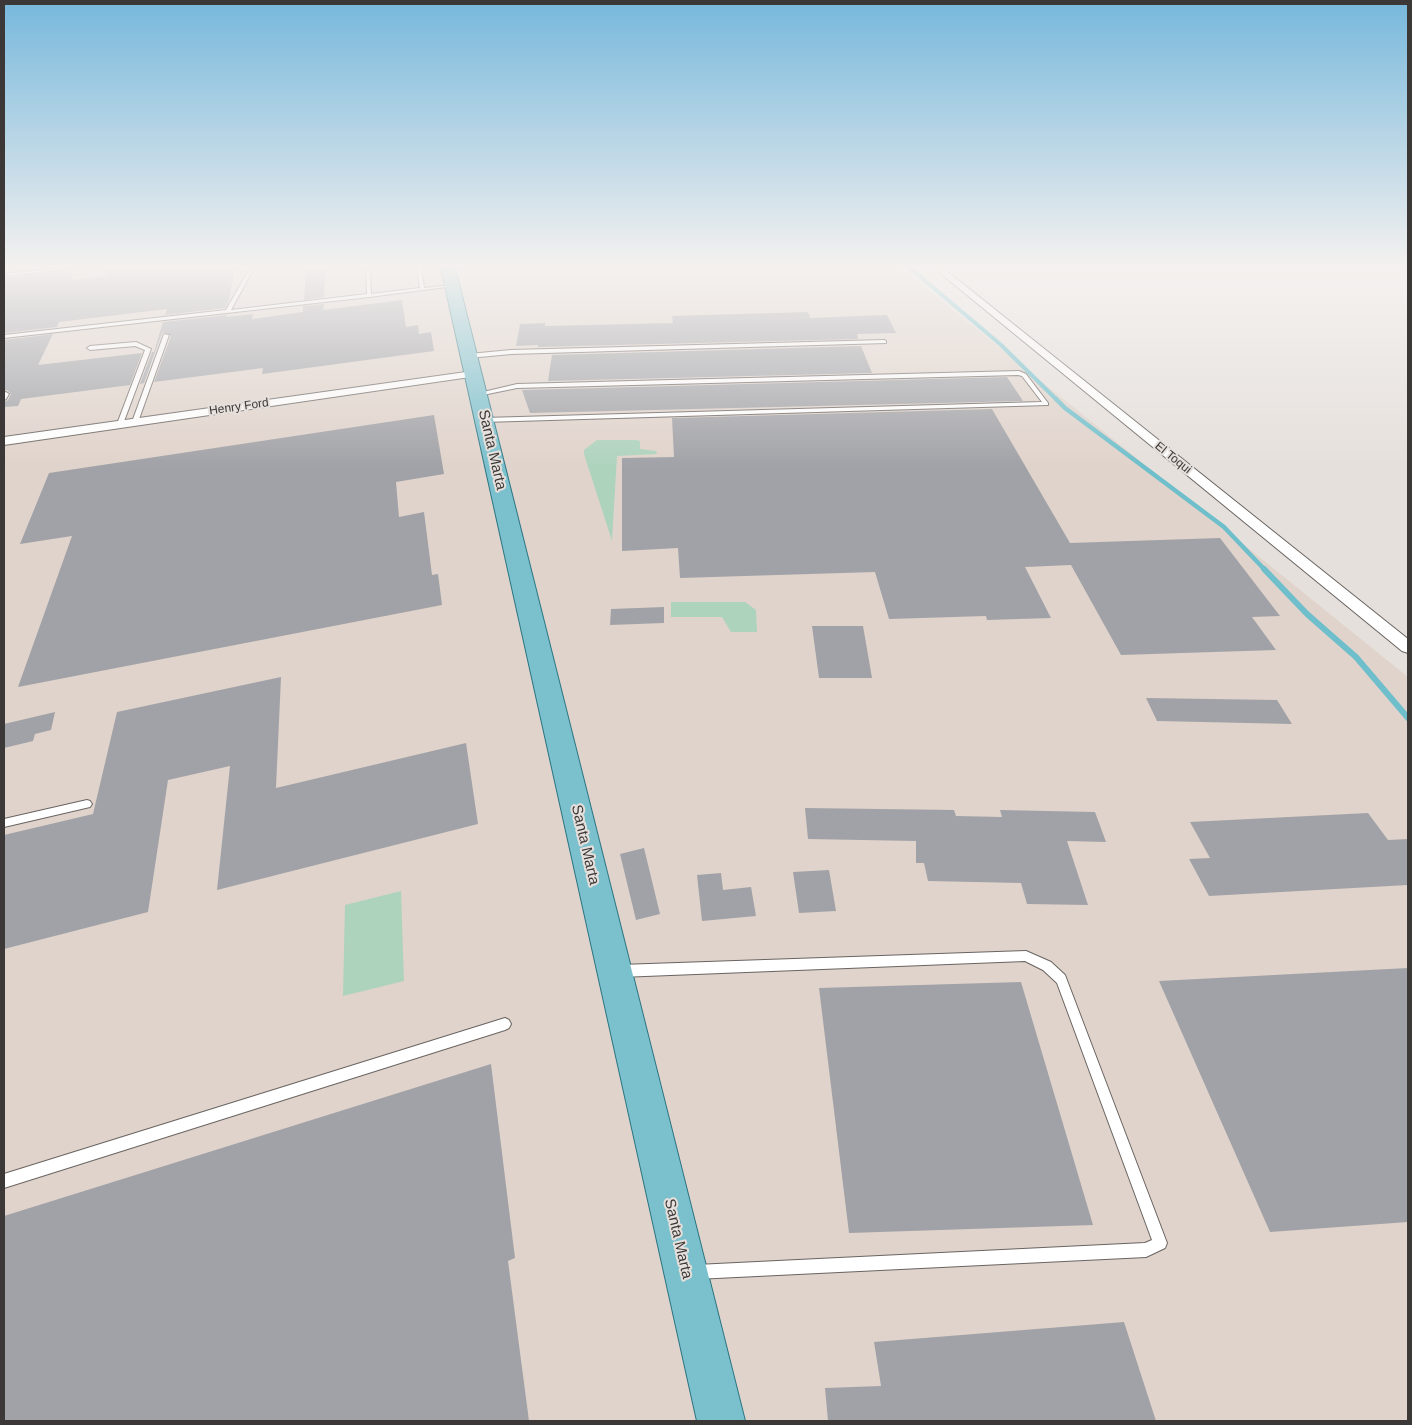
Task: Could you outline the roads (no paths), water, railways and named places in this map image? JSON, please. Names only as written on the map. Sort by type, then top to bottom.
[{"type":"main road","name":"Santa Marta","points":[[464,334],[722,1421]]},
{"type":"street","name":"El Toqui","points":[[1020,334],[1408,647]]},
{"type":"street","name":"Henry Ford","points":[[4,441],[135,422],[476,386]]},
{"type":"lane","points":[[4,337],[26,334]]},
{"type":"lane","points":[[135,422],[166,335]]},
{"type":"lane","points":[[476,386],[511,352],[884,342]]},
{"type":"lane","points":[[90,348],[136,344],[148,349],[120,424]]},
{"type":"lane","points":[[1020,373],[1024,375],[1046,404],[476,386],[1020,373]]},
{"type":"lane","points":[[4,823],[87,804]]},
{"type":"lane","points":[[615,971],[1026,956],[1047,966],[1061,979],[1160,1243],[1146,1250],[686,1273]]},
{"type":"lane","points":[[4,1181],[505,1024]]},
{"type":"waterway","points":[[989,334],[1057,400]]},
{"type":"waterway","points":[[1057,400],[1065,408],[1224,527],[1265,570]]},
{"type":"waterway","points":[[1264,569],[1307,614],[1356,657],[1408,718]]}]
